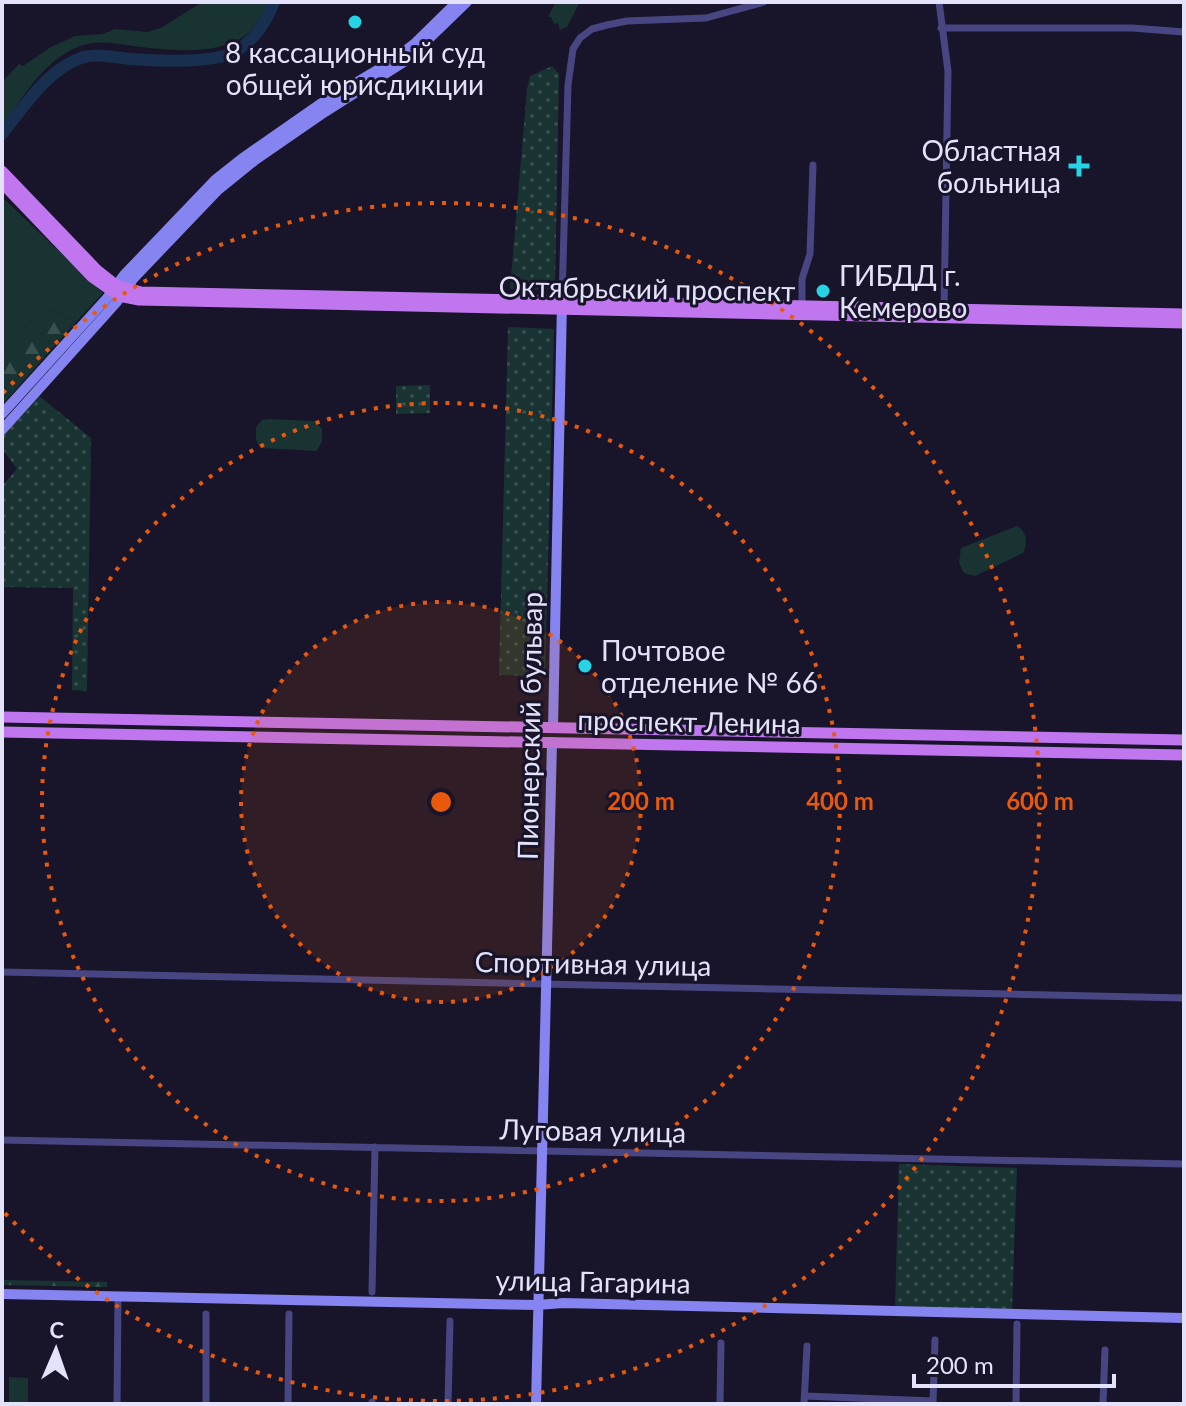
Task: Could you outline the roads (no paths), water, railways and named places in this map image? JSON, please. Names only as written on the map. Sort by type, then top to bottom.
[{"type":"main road","points":[[2,171],[20,195],[118,290]]},
{"type":"main road","points":[[2,183],[20,195]]},
{"type":"main road","name":"Октябрьский проспект","points":[[118,290],[152,301],[944,314],[1184,323]]},
{"type":"main road","name":"Октябрьский проспект","points":[[562,306],[802,306],[944,314],[1184,314]]},
{"type":"main road","name":"проспект Ленина","points":[[2,717],[1184,740]]},
{"type":"main road","name":"Пионерский бульвар","points":[[552,742],[553,727]]},
{"type":"main road","name":"проспект Ленина","points":[[2,732],[1184,755]]},
{"type":"main road","points":[[957,735],[959,750]]},
{"type":"street","points":[[2,430],[181,214],[227,170],[320,104],[389,63],[414,44],[457,2]]},
{"type":"street","points":[[2,414],[118,290],[224,185],[313,120],[407,60],[467,2]]},
{"type":"street","name":"Пионерский бульвар","points":[[553,727],[568,97],[573,49],[580,38],[592,29],[607,25],[627,21],[706,18],[764,2]]},
{"type":"street","points":[[939,2],[948,71],[944,314]]},
{"type":"street","points":[[941,28],[1132,28],[1184,32]]},
{"type":"street","points":[[802,306],[802,279],[810,254],[813,165]]},
{"type":"street","name":"Пионерский бульвар","points":[[536,1404],[552,742]]},
{"type":"street","name":"Спортивная улица","points":[[2,972],[1184,998]]},
{"type":"street","name":"Луговая улица","points":[[2,1140],[1184,1164]]},
{"type":"street","points":[[372,1292],[375,1147]]},
{"type":"street","name":"улица Гагарина","points":[[2,1294],[1184,1318]]},
{"type":"street","points":[[117,1404],[118,1297]]},
{"type":"street","points":[[206,1314],[206,1404]]},
{"type":"street","points":[[288,1404],[289,1314]]},
{"type":"street","points":[[448,1404],[450,1321]]},
{"type":"street","points":[[1016,1404],[1017,1324]]},
{"type":"street","points":[[807,1346],[804,1400],[933,1402],[935,1340]]},
{"type":"street","points":[[720,1404],[721,1343]]},
{"type":"street","points":[[1103,1404],[1105,1350]]},
{"type":"waterway","points":[[2,134],[37,90],[69,63],[93,56],[170,61],[216,58],[238,50],[255,35],[274,2]]},
{"type":"place","name":"8 кассационный суд общей юрисдикции","points":[[355,22]]},
{"type":"place","name":"Областная больница","points":[[1079,166]]},
{"type":"place","name":"ГИБДД г. Кемерово","points":[[823,291]]},
{"type":"place","name":"Почтовое отделение № 66","points":[[585,666]]}]
